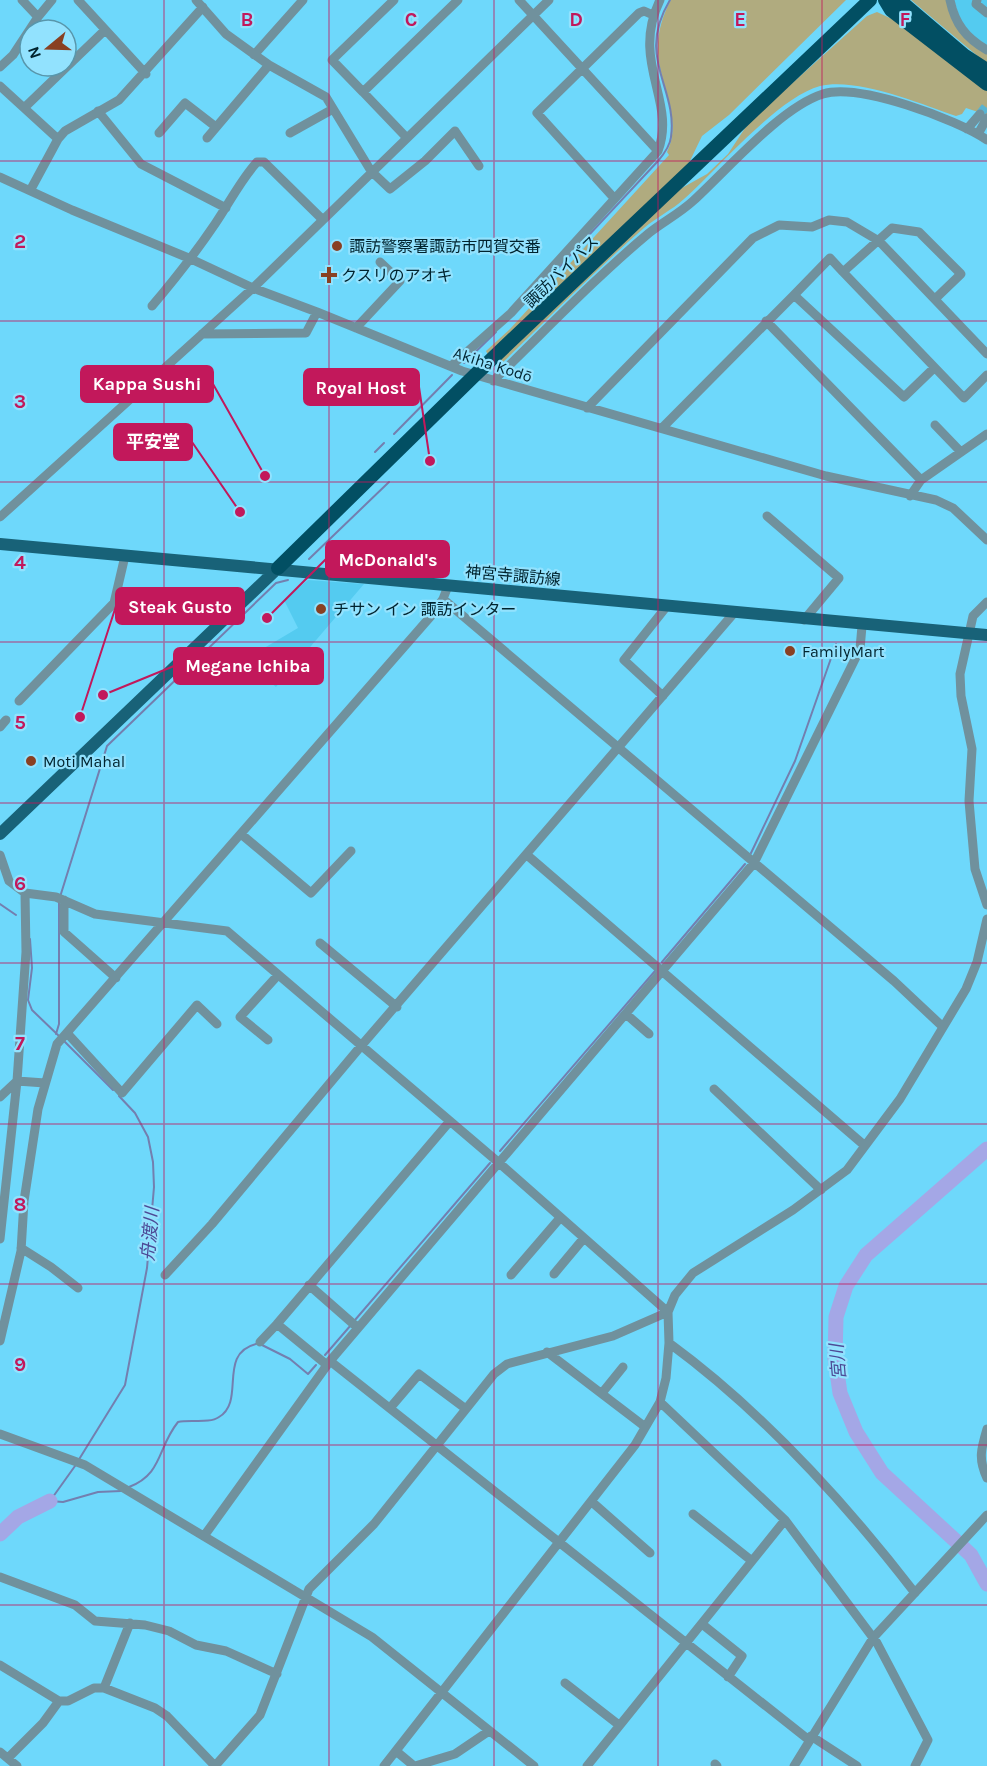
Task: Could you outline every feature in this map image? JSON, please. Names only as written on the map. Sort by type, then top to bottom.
[{"type":"highway","name":"諏訪バイパス","points":[[278,568],[475,375],[870,0]]},
{"type":"highway","points":[[885,0],[891,10],[987,84]]},
{"type":"highway","points":[[899,0],[965,56],[987,70]]},
{"type":"main road","name":"神宮寺諏訪線","points":[[0,544],[254,568],[278,568],[862,626],[987,635]]},
{"type":"main road","points":[[0,834],[278,568]]},
{"type":"street","points":[[22,0],[38,17]]},
{"type":"street","points":[[0,68],[13,55],[52,0]]},
{"type":"street","points":[[78,0],[146,74]]},
{"type":"street","points":[[254,55],[303,0]]},
{"type":"street","points":[[394,0],[332,60],[406,137]]},
{"type":"street","points":[[519,0],[658,151]]},
{"type":"street","points":[[0,517],[253,288],[549,0]]},
{"type":"street","points":[[451,366],[511,313],[658,151],[663,136],[662,111],[649,58],[649,36],[660,0]]},
{"type":"street","points":[[950,0],[954,16],[963,32],[987,50]]},
{"type":"street","points":[[977,0],[976,4],[987,13]]},
{"type":"street","points":[[363,92],[454,1]]},
{"type":"street","points":[[31,189],[58,139],[65,131],[119,100],[146,74],[199,4],[225,34],[254,55],[326,97],[371,171],[390,189],[425,161],[455,131],[479,166]]},
{"type":"street","points":[[615,198],[537,113],[639,14],[644,11],[654,15]]},
{"type":"street","points":[[24,108],[105,30]]},
{"type":"street","points":[[207,138],[269,64]]},
{"type":"street","points":[[0,86],[58,139]]},
{"type":"street","points":[[493,381],[649,234],[690,203],[767,131],[804,103],[824,94],[851,94],[919,108],[987,140]]},
{"type":"street","points":[[159,133],[185,103],[216,127]]},
{"type":"street","points":[[290,133],[333,109]]},
{"type":"street","points":[[98,111],[141,164],[226,208]]},
{"type":"street","points":[[967,129],[983,116]]},
{"type":"street","points":[[978,134],[983,116]]},
{"type":"street","points":[[152,306],[191,259],[226,208],[239,183],[257,162],[264,162],[322,219]]},
{"type":"street","name":"Akiha Kodō","points":[[0,177],[253,288],[475,375],[826,476],[936,500],[954,508],[987,540]]},
{"type":"street","points":[[587,408],[753,238],[768,228],[778,225],[812,226],[829,220],[847,222],[879,241],[987,354]]},
{"type":"street","points":[[843,272],[892,228],[919,232],[961,274],[935,299]]},
{"type":"street","points":[[662,428],[830,258],[964,398],[987,375]]},
{"type":"street","points":[[356,328],[400,281],[380,262]]},
{"type":"street","points":[[794,295],[904,398],[934,368]]},
{"type":"street","points":[[201,334],[306,333],[317,312]]},
{"type":"street","points":[[766,321],[921,480]]},
{"type":"street","points":[[935,425],[960,451]]},
{"type":"street","points":[[910,496],[921,480],[987,434]]},
{"type":"street","points":[[767,516],[839,578],[804,620]]},
{"type":"street","points":[[19,701],[114,603],[125,555]]},
{"type":"street","points":[[0,1341],[21,1248],[24,1201],[38,1109],[58,1043],[431,616],[448,586]]},
{"type":"street","points":[[443,598],[894,981],[943,1027]]},
{"type":"street","points":[[987,602],[973,616],[967,634],[960,674],[961,696],[972,749],[969,801],[975,869],[987,905]]},
{"type":"street","points":[[663,696],[624,660],[667,606]]},
{"type":"street","points":[[165,1275],[212,1224],[361,1046],[397,1007],[734,612]]},
{"type":"street","points":[[204,1536],[329,1363],[754,863],[860,649],[862,626]]},
{"type":"street","points":[[241,834],[311,893],[351,851]]},
{"type":"street","points":[[0,855],[9,881],[25,893],[61,899],[95,914],[227,931],[498,1162],[668,1312]]},
{"type":"street","points":[[527,855],[864,1145]]},
{"type":"street","points":[[0,1239],[26,952],[25,893]]},
{"type":"street","points":[[61,899],[64,932],[116,978]]},
{"type":"street","points":[[384,1766],[635,1445],[660,1402],[666,1378],[669,1343],[668,1312],[675,1295],[693,1273],[848,1170],[864,1145],[900,1099],[966,989],[977,963],[987,920]]},
{"type":"street","points":[[320,943],[397,1007]]},
{"type":"street","points":[[268,1040],[240,1017],[278,975]]},
{"type":"street","points":[[66,1034],[122,1094],[197,1005],[217,1024]]},
{"type":"street","points":[[626,1014],[649,1034]]},
{"type":"street","points":[[16,1080],[45,1083]]},
{"type":"street","points":[[0,1097],[16,1080]]},
{"type":"street","points":[[714,1089],[821,1190]]},
{"type":"street","points":[[260,1342],[450,1121]]},
{"type":"street","points":[[511,1275],[560,1218]]},
{"type":"street","points":[[554,1274],[584,1238]]},
{"type":"street","points":[[21,1248],[78,1288]]},
{"type":"street","points":[[309,1285],[358,1328]]},
{"type":"street","points":[[0,1665],[59,1701],[68,1701],[94,1689],[105,1688],[155,1708],[167,1716],[215,1766],[260,1716],[309,1589],[374,1524],[494,1374],[507,1364],[613,1336],[668,1312]]},
{"type":"street","points":[[277,1324],[390,1408],[728,1677],[810,1738],[857,1766]]},
{"type":"street","points":[[669,1343],[696,1363],[797,1456],[876,1542],[915,1593]]},
{"type":"street","points":[[547,1352],[644,1426]]},
{"type":"street","points":[[602,1393],[623,1367]]},
{"type":"street","points":[[390,1408],[419,1374],[466,1408]]},
{"type":"street","points":[[660,1402],[785,1520],[873,1638],[925,1729],[928,1740],[915,1766]]},
{"type":"street","points":[[987,1429],[980,1454],[980,1462],[987,1478]]},
{"type":"street","points":[[0,1434],[83,1464],[372,1637],[534,1766]]},
{"type":"street","points":[[592,1502],[650,1553]]},
{"type":"street","points":[[693,1514],[752,1561]]},
{"type":"street","points":[[794,1766],[873,1638],[987,1515]]},
{"type":"street","points":[[587,1766],[785,1520]]},
{"type":"street","points":[[0,1577],[75,1605],[95,1621],[130,1623],[169,1631],[196,1645],[226,1650],[277,1674]]},
{"type":"street","points":[[105,1688],[130,1623]]},
{"type":"street","points":[[702,1624],[742,1656],[728,1677]]},
{"type":"street","points":[[565,1683],[619,1725]]},
{"type":"street","points":[[16,1766],[4,1755],[43,1723],[59,1701]]},
{"type":"street","points":[[396,1751],[415,1766],[454,1754],[489,1731]]},
{"type":"shaded area","points":[[671,0],[846,0],[729,115],[702,136],[688,165],[488,355],[486,351],[510,329],[669,155],[667,152],[673,127],[672,115],[660,66],[658,39],[665,12]]},
{"type":"shaded area","points":[[911,0],[947,0],[947,5],[987,54],[987,64]]},
{"type":"shaded area","points":[[954,0],[987,0],[987,46],[978,41],[961,22]]},
{"type":"shaded area","points":[[877,12],[892,19],[987,86],[987,115],[966,108],[962,114],[956,116],[889,93],[852,85],[820,86],[803,93],[749,135],[675,207],[649,224],[625,244],[499,366],[497,363],[680,189],[707,174],[728,154],[749,122],[867,16]]},
{"type":"shaded area","points":[[308,580],[364,584],[276,687],[244,660],[298,628],[284,600]]},
{"type":"waterway","points":[[546,281],[658,161],[668,147],[672,119],[660,72],[656,39],[660,20],[670,0]]},
{"type":"waterway","points":[[464,363],[496,332]]},
{"type":"waterway","points":[[394,434],[452,375]]},
{"type":"waterway","points":[[375,452],[384,443]]},
{"type":"waterway","points":[[309,559],[389,482]]},
{"type":"waterway","points":[[60,897],[107,746],[276,583],[288,580]]},
{"type":"waterway","points":[[751,853],[795,761],[836,644]]},
{"type":"waterway","points":[[662,962],[745,864]]},
{"type":"waterway","points":[[56,1034],[59,1024],[59,902]]},
{"type":"waterway","name":"舟渡川","points":[[0,904],[16,915]]},
{"type":"waterway","name":"舟渡川","points":[[30,939],[32,968],[28,1000],[32,1010],[60,1037]]},
{"type":"waterway","points":[[500,1151],[655,971]]},
{"type":"waterway","name":"舟渡川","points":[[64,1041],[113,1090]]},
{"type":"waterway","name":"舟渡川","points":[[78,1461],[125,1385],[147,1268],[154,1187],[153,1162],[148,1137],[135,1113],[119,1096]]},
{"type":"waterway","name":"宮川","points":[[987,1149],[866,1255],[846,1286],[836,1317],[835,1358],[840,1393],[856,1432],[882,1473],[971,1555],[987,1584]]},
{"type":"waterway","points":[[355,1320],[490,1163]]},
{"type":"waterway","points":[[325,1355],[351,1325]]},
{"type":"waterway","points":[[129,1487],[140,1482],[154,1468],[178,1422],[215,1419],[227,1410],[231,1400],[234,1367],[238,1357],[244,1349],[256,1344]]},
{"type":"waterway","points":[[262,1345],[290,1359],[308,1374],[316,1365]]},
{"type":"waterway","name":"舟渡川","points":[[50,1501],[75,1466]]},
{"type":"waterway","points":[[50,1501],[63,1502],[98,1492],[121,1491]]},
{"type":"waterway","name":"舟渡川","points":[[0,1534],[18,1517],[50,1501]]},
{"type":"tunnel","points":[[980,114],[987,105]]},
{"type":"place","name":"諏訪警察署諏訪市四賀交番","points":[[337,246]]},
{"type":"place","name":"クスリのアオキ","points":[[329,275]]},
{"type":"place","name":"Royal Host","points":[[430,461]]},
{"type":"place","name":"Kappa Sushi","points":[[265,476]]},
{"type":"place","name":"平安堂","points":[[240,512]]},
{"type":"place","name":"チサン イン 諏訪インター","points":[[321,609]]},
{"type":"place","name":"McDonald's","points":[[267,618]]},
{"type":"place","name":"FamilyMart","points":[[790,651]]},
{"type":"place","name":"Megane Ichiba","points":[[103,695]]},
{"type":"place","name":"Steak Gusto","points":[[80,717]]},
{"type":"place","name":"Moti Mahal","points":[[31,761]]}]
